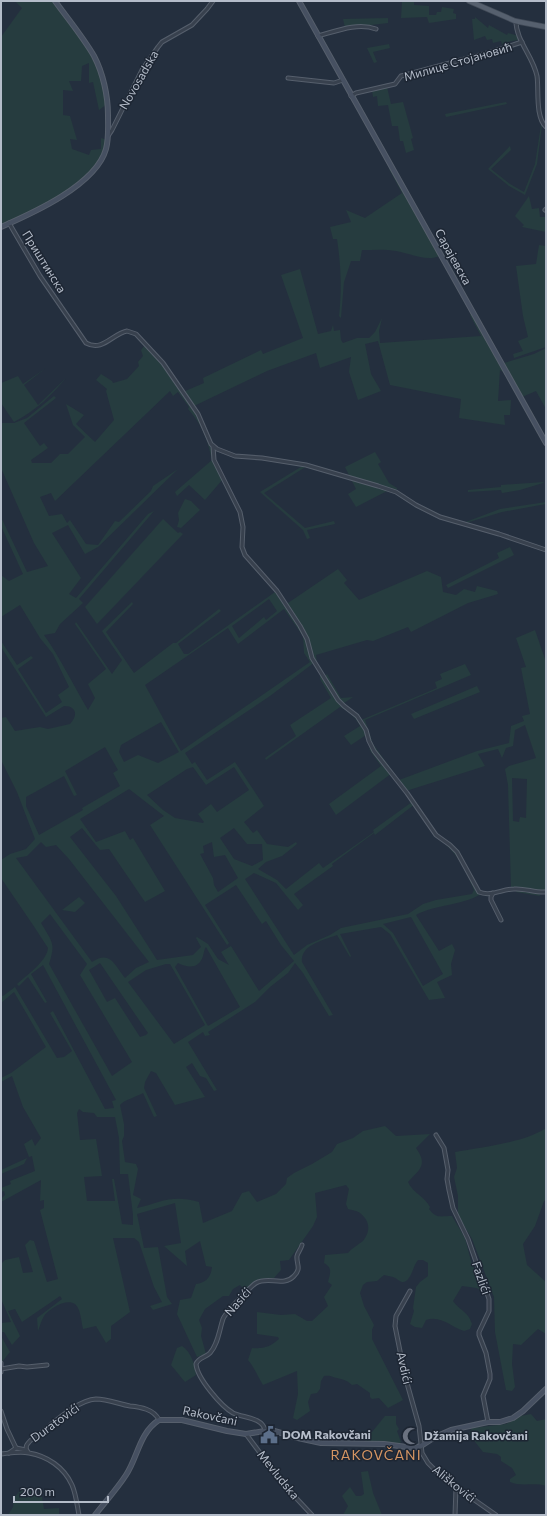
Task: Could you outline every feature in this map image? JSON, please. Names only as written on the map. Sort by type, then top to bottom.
[{"type":"main road","points":[[469,1],[516,21],[546,27]]},
{"type":"street","name":"Приштинска","points":[[1,227],[61,196],[84,180],[94,169],[106,150],[108,136],[108,101],[97,63],[88,46],[55,1]]},
{"type":"street","name":"Novosadska","points":[[108,136],[142,70],[160,44],[192,25],[213,1]]},
{"type":"street","name":"Сарајевска","points":[[299,1],[546,442]]},
{"type":"street","points":[[516,21],[516,28],[536,70],[541,119],[546,127]]},
{"type":"street","points":[[318,36],[353,28],[368,27],[376,29]]},
{"type":"street","name":"Милице Стојановић","points":[[351,96],[356,93],[395,84],[401,76],[491,52],[522,42]]},
{"type":"street","points":[[288,78],[334,82],[343,80]]},
{"type":"street","name":"Приштинска","points":[[9,223],[40,276],[84,341],[89,345],[98,346],[103,345],[124,331],[131,331],[136,334],[163,363],[198,414],[212,446]]},
{"type":"street","points":[[212,446],[235,456],[294,462],[378,486],[396,492],[416,505],[440,517],[499,534],[546,550]]},
{"type":"street","points":[[212,446],[214,460],[240,512],[243,527],[242,547],[245,555],[277,591],[307,639],[310,654],[315,664],[341,703],[354,713],[360,720],[366,730],[374,751],[407,793],[436,834],[457,852],[472,877],[477,890],[487,894],[513,889],[546,892]]},
{"type":"street","points":[[493,893],[491,900],[502,920]]},
{"type":"street","name":"Fazlići","points":[[436,1135],[444,1148],[448,1170],[447,1179],[453,1208],[468,1239],[489,1299],[488,1311],[479,1332],[486,1353],[490,1374],[490,1379],[483,1396],[488,1422]]},
{"type":"street","name":"Nasići","points":[[265,1430],[261,1423],[232,1412],[214,1396],[197,1373],[196,1362],[200,1358],[210,1353],[219,1336],[225,1315],[252,1286],[263,1281],[287,1281],[296,1275],[299,1269],[297,1256],[302,1245]]},
{"type":"street","name":"Avdići","points":[[410,1291],[396,1316],[395,1326],[404,1376],[420,1426],[422,1438],[421,1446]]},
{"type":"street","points":[[1,1363],[1,1371],[19,1366],[28,1367],[47,1365]]},
{"type":"street","name":"Rakovčani","points":[[159,1420],[182,1420],[246,1434],[265,1430],[275,1430],[298,1438],[321,1443],[389,1445],[414,1448],[421,1446],[435,1437],[451,1430],[488,1422],[500,1422],[518,1415],[546,1389]]},
{"type":"street","name":"Duratovići","points":[[27,1451],[26,1445],[28,1443],[67,1412],[78,1405],[92,1400],[102,1400],[141,1408],[153,1413],[159,1420]]},
{"type":"street","points":[[1,1411],[7,1429],[16,1448]]},
{"type":"street","points":[[95,1515],[127,1474],[148,1429],[159,1420]]},
{"type":"street","name":"Mevludska","points":[[246,1434],[283,1484],[312,1515]]},
{"type":"street","name":"Ališkovići","points":[[421,1446],[422,1453],[428,1463],[443,1478],[496,1515]]},
{"type":"street","points":[[7,1454],[16,1448],[52,1462],[66,1474],[73,1488],[79,1515]]},
{"type":"street","points":[[1,1454],[27,1451]]},
{"type":"street","points":[[455,1515],[456,1488]]},
{"type":"green space","points":[[15,1],[54,1],[93,56],[102,79],[107,104],[99,110],[93,82],[89,83],[89,63],[82,66],[81,81],[69,81],[73,91],[63,90],[63,115],[70,116],[77,140],[70,139],[72,149],[89,155],[91,150],[101,149],[101,138],[107,140],[101,158],[92,171],[82,181],[55,199],[1,226],[1,37],[22,8]]},
{"type":"green space","points":[[402,1],[414,2],[414,5],[429,6],[429,15],[436,15],[437,12],[441,12],[442,7],[454,9],[453,13],[456,14],[456,19],[429,23],[427,17],[401,18]]},
{"type":"green space","points":[[475,17],[488,28],[489,25],[507,35],[508,33],[519,36],[518,40],[507,42],[503,47],[501,41],[493,43],[492,39],[487,40],[485,36],[474,40],[472,19],[475,19]]},
{"type":"green space","points":[[388,18],[388,23],[345,28],[343,19]]},
{"type":"green space","points":[[389,44],[390,48],[373,52],[377,62],[374,63],[367,48]]},
{"type":"green space","points":[[387,87],[391,104],[403,102],[413,138],[411,139],[414,150],[406,153],[403,141],[400,141],[398,126],[392,126],[388,105],[378,106],[377,96],[373,97],[372,90]]},
{"type":"green space","points":[[506,102],[507,104],[446,117],[445,114]]},
{"type":"green space","points":[[541,125],[537,164],[525,195],[509,186],[488,169],[510,146],[511,150],[491,169],[510,184],[524,192],[535,164]]},
{"type":"green space","points":[[390,167],[439,256],[434,258],[424,258],[392,250],[362,250],[360,261],[351,261],[344,282],[341,318],[339,316],[341,287],[337,239],[333,239],[330,227],[351,222],[346,210],[365,218],[402,193],[389,169]]},
{"type":"green space","points":[[529,196],[532,209],[539,208],[540,217],[546,217],[546,232],[522,227],[524,225],[515,216]]},
{"type":"green space","points":[[539,245],[546,246],[546,347],[514,358],[513,354],[523,351],[518,341],[528,337],[523,316],[516,266],[536,264]]},
{"type":"green space","points":[[300,269],[318,334],[331,331],[333,325],[334,331],[340,330],[341,340],[343,343],[357,338],[369,338],[375,332],[382,318],[379,331],[380,343],[481,336],[470,315],[472,314],[505,373],[500,370],[498,401],[511,400],[510,415],[504,415],[505,425],[459,418],[461,399],[390,385],[378,341],[365,344],[371,374],[381,391],[358,400],[349,372],[351,357],[320,368],[316,353],[267,371],[194,406],[183,392],[204,383],[203,378],[261,350],[263,354],[303,338],[281,275]]},
{"type":"green space","points":[[145,345],[161,361],[200,418],[211,444],[213,459],[223,479],[205,500],[189,485],[177,496],[175,492],[212,460],[204,433],[188,409],[189,407],[178,392],[173,396],[170,391],[55,501],[51,493],[40,497],[49,516],[62,514],[67,523],[70,520],[86,544],[98,545],[115,521],[119,522],[151,491],[153,486],[178,469],[98,547],[85,554],[68,525],[52,533],[81,578],[69,594],[76,598],[148,514],[154,511],[79,599],[83,603],[60,624],[55,633],[44,635],[88,710],[95,698],[88,684],[106,669],[75,624],[76,622],[112,674],[122,660],[102,631],[132,602],[133,604],[106,632],[134,673],[173,643],[176,643],[219,609],[221,611],[178,644],[184,654],[188,654],[275,592],[285,605],[338,569],[347,580],[344,583],[359,600],[427,571],[441,577],[443,592],[456,595],[464,589],[475,592],[477,586],[497,591],[498,594],[468,603],[411,632],[408,627],[373,641],[367,640],[316,655],[317,664],[315,662],[270,696],[185,753],[192,764],[195,762],[207,780],[235,762],[264,806],[244,822],[253,833],[257,830],[267,844],[288,847],[296,842],[297,844],[282,856],[266,862],[258,869],[277,880],[286,889],[319,863],[323,868],[374,832],[373,830],[412,802],[415,804],[375,835],[374,833],[332,864],[333,866],[294,894],[303,905],[298,910],[276,883],[254,873],[245,879],[294,955],[307,945],[330,935],[341,928],[408,914],[423,904],[436,900],[472,894],[474,890],[459,860],[446,845],[446,843],[453,848],[481,894],[465,901],[424,911],[416,915],[439,951],[452,944],[455,950],[451,964],[452,975],[437,982],[445,998],[429,1000],[390,934],[381,927],[340,934],[351,956],[350,957],[337,935],[309,947],[302,956],[302,962],[333,1015],[329,1016],[303,973],[295,963],[288,973],[270,987],[255,1002],[208,1032],[210,1035],[205,1036],[203,1032],[188,1042],[217,1090],[214,1091],[206,1078],[200,1076],[192,1063],[186,1067],[205,1097],[175,1105],[156,1073],[151,1071],[145,1082],[144,1088],[157,1116],[154,1117],[143,1093],[120,1105],[124,1124],[124,1136],[122,1141],[125,1162],[136,1164],[138,1169],[133,1195],[141,1199],[137,1208],[174,1199],[199,1202],[203,1223],[232,1211],[242,1193],[249,1191],[257,1202],[276,1194],[286,1184],[287,1178],[332,1152],[337,1144],[353,1138],[363,1131],[385,1126],[396,1136],[430,1134],[416,1148],[422,1159],[422,1163],[419,1170],[408,1182],[412,1189],[428,1203],[430,1207],[429,1209],[436,1216],[452,1216],[465,1238],[471,1261],[485,1294],[477,1288],[462,1286],[453,1301],[468,1316],[472,1324],[470,1329],[464,1331],[436,1319],[426,1320],[422,1328],[415,1327],[410,1324],[414,1311],[413,1308],[416,1287],[428,1276],[428,1263],[423,1260],[418,1260],[410,1277],[405,1282],[384,1275],[377,1281],[367,1282],[363,1285],[360,1293],[364,1306],[374,1325],[372,1330],[372,1339],[403,1400],[388,1408],[379,1398],[372,1399],[370,1397],[370,1393],[357,1384],[352,1385],[344,1380],[324,1376],[321,1381],[320,1389],[317,1393],[311,1394],[308,1402],[310,1411],[297,1420],[293,1418],[298,1394],[297,1371],[263,1385],[248,1360],[252,1348],[266,1347],[279,1339],[278,1337],[257,1334],[257,1312],[281,1315],[295,1314],[307,1321],[312,1321],[328,1306],[324,1297],[332,1285],[328,1282],[330,1269],[324,1263],[325,1255],[348,1253],[363,1241],[368,1230],[366,1219],[360,1213],[348,1209],[346,1204],[349,1189],[346,1185],[315,1193],[317,1217],[313,1226],[289,1260],[280,1261],[281,1270],[274,1278],[258,1280],[246,1291],[240,1285],[233,1289],[229,1296],[223,1296],[205,1309],[199,1320],[202,1328],[201,1336],[206,1354],[197,1357],[177,1314],[180,1300],[191,1298],[196,1284],[207,1279],[212,1267],[206,1266],[200,1241],[185,1251],[187,1266],[164,1246],[181,1243],[175,1203],[137,1214],[144,1248],[158,1247],[167,1297],[172,1304],[153,1310],[150,1306],[162,1302],[154,1287],[139,1242],[134,1238],[113,1238],[130,1312],[111,1326],[111,1339],[106,1343],[96,1326],[83,1329],[77,1306],[67,1302],[58,1305],[44,1316],[38,1331],[37,1318],[62,1299],[60,1296],[22,1322],[15,1309],[8,1311],[20,1336],[12,1345],[4,1332],[1,1332],[1,1323],[11,1322],[1,1299],[1,1264],[5,1260],[19,1257],[23,1273],[33,1272],[25,1245],[30,1240],[34,1241],[47,1282],[58,1279],[40,1210],[44,1208],[44,1200],[40,1201],[41,1180],[1,1202],[1,1199],[5,1195],[4,1191],[1,1192],[1,1188],[11,1184],[10,1181],[35,1171],[32,1156],[29,1157],[24,1144],[32,1139],[35,1146],[41,1138],[23,1107],[12,1076],[1,1082],[1,1078],[11,1073],[46,1047],[14,992],[1,1003],[1,995],[3,996],[15,987],[57,1058],[64,1057],[72,1051],[50,1013],[53,1011],[105,1109],[114,1108],[112,1101],[116,1100],[43,965],[31,974],[47,1002],[45,1003],[28,977],[19,986],[17,984],[40,963],[47,953],[48,948],[1,878],[1,860],[10,854],[26,849],[35,839],[17,792],[1,760],[1,718],[6,717],[15,731],[40,727],[48,729],[70,724],[73,721],[75,712],[72,708],[64,706],[46,717],[1,647],[1,641],[17,665],[31,656],[33,658],[18,669],[46,713],[62,702],[58,695],[69,687],[53,654],[40,638],[20,605],[1,617],[1,575],[9,581],[23,574],[1,526],[1,517],[27,572],[48,566],[34,543],[1,468],[1,423],[14,423],[27,418],[54,396],[56,398],[24,423],[40,446],[44,443],[48,448],[31,460],[32,463],[51,463],[60,454],[68,454],[85,437],[73,425],[66,404],[84,415],[76,424],[95,442],[114,420],[106,391],[107,389],[96,380],[101,374],[113,383],[127,379],[139,366],[138,362],[143,356],[141,350]],"holes":[[[269,599],[277,611],[266,620],[264,617],[239,638],[232,626]],[[284,609],[303,636],[304,653],[310,662],[181,751],[145,685],[228,628],[238,644]],[[161,722],[179,752],[158,763],[138,755],[124,762],[119,752],[121,745]],[[105,747],[118,770],[113,773],[120,786],[82,808],[83,810],[39,835],[26,806],[26,797],[64,776],[74,796],[77,795],[65,771]],[[193,767],[206,785],[234,767],[249,790],[217,812],[211,804],[198,814],[204,822],[203,823],[175,818],[163,810],[147,795],[187,769]],[[129,789],[164,816],[150,825],[227,945],[229,943],[205,905],[236,885],[262,924],[266,921],[281,945],[294,961],[259,991],[231,946],[221,952],[229,965],[218,959],[208,944],[197,937],[196,938],[201,947],[193,955],[157,960],[116,896],[70,837],[82,828],[100,850],[109,849],[145,902],[165,891],[133,838],[130,840],[125,831],[96,842],[80,819]],[[234,828],[247,844],[262,844],[263,860],[252,866],[234,859],[220,838]],[[41,842],[46,847],[56,845],[69,859],[149,962],[136,968],[125,978],[111,960],[107,958],[103,957],[92,962],[16,858],[27,856]],[[212,842],[214,857],[225,855],[238,878],[218,892],[214,885],[213,878],[200,854],[204,853],[203,846]],[[50,914],[87,964],[80,975],[132,1062],[112,1076],[49,964],[52,943],[41,923]],[[411,917],[443,974],[423,986],[393,933],[383,924]],[[206,947],[240,1007],[208,1026],[175,967],[178,963],[186,966],[196,965],[201,960]],[[100,963],[148,1033],[146,1035],[140,1037],[115,998],[107,1002],[89,970]],[[166,964],[170,964],[205,1025],[174,1044],[128,982],[146,970]],[[79,1109],[83,1112],[94,1113],[97,1117],[115,1117],[119,1138],[120,1174],[128,1174],[133,1225],[122,1224],[114,1179],[112,1179],[115,1201],[87,1201],[84,1177],[102,1176],[96,1139],[80,1140],[77,1113]]]},
{"type":"green space","points":[[546,348],[546,409],[536,391],[522,397],[504,363],[534,354]]},
{"type":"green space","points":[[46,368],[24,385],[38,405],[66,378],[42,403],[14,422],[1,403],[1,383],[18,376],[23,384]]},
{"type":"green space","points":[[375,452],[381,462],[378,464],[389,483],[397,488],[396,493],[389,490],[356,507],[348,494],[356,489],[345,467]]},
{"type":"green space","points":[[304,465],[307,466],[264,493],[305,528],[334,521],[335,524],[307,530],[310,538],[307,539],[303,530],[260,492]]},
{"type":"green space","points":[[544,482],[520,490],[502,493],[501,490],[468,492],[468,490],[501,487],[501,485]]},
{"type":"green space","points":[[185,499],[191,501],[200,510],[181,528],[177,527],[179,520],[178,513]]},
{"type":"green space","points":[[546,502],[546,504],[502,512],[463,523],[500,509]]},
{"type":"green space","points":[[163,519],[178,533],[180,532],[183,534],[97,624],[85,607]]},
{"type":"green space","points":[[510,547],[514,555],[448,588],[446,585],[499,558],[497,553]]},
{"type":"green space","points":[[535,630],[546,662],[546,892],[539,893],[540,896],[516,892],[515,889],[511,888],[508,785],[505,769],[509,766],[536,758],[525,725],[515,730],[513,746],[506,748],[502,758],[498,749],[478,754],[485,766],[406,791],[392,773],[336,815],[329,804],[381,766],[369,749],[371,748],[366,735],[351,745],[344,736],[360,726],[354,717],[340,707],[266,760],[265,758],[296,736],[290,725],[331,698],[320,679],[320,671],[325,676],[327,674],[341,698],[353,697],[344,703],[361,720],[437,688],[435,682],[442,679],[440,674],[465,664],[471,675],[365,720],[373,744],[399,780],[477,751],[509,743],[511,726],[524,721],[522,716],[530,714],[521,668],[526,667],[516,638]],"holes":[[[512,778],[527,779],[526,818],[520,817],[519,822],[513,821]]]},
{"type":"green space","points":[[477,686],[480,692],[414,719],[411,714]]},
{"type":"green space","points":[[79,897],[85,903],[75,912],[62,910]]},
{"type":"green space","points":[[546,1128],[546,1200],[544,1201],[535,1226],[523,1244],[527,1265],[546,1282],[546,1334],[538,1329],[521,1345],[513,1344],[512,1364],[515,1387],[512,1391],[506,1390],[495,1332],[494,1297],[472,1239],[458,1215],[458,1196],[454,1177],[457,1168],[455,1152],[514,1141],[537,1133]]},
{"type":"green space","points":[[27,1158],[24,1164],[1,1174],[1,1170]]},
{"type":"green space","points":[[1,1336],[10,1352],[2,1362],[1,1360]]},
{"type":"green space","points":[[182,1346],[192,1359],[196,1375],[185,1382],[171,1365],[177,1348]]},
{"type":"green space","points":[[531,1414],[537,1421],[546,1419],[546,1486],[510,1482],[510,1479],[516,1475],[512,1468],[501,1461],[501,1457],[497,1454],[483,1452],[469,1434],[472,1428],[506,1424],[521,1416]]},
{"type":"green space","points":[[385,1416],[396,1416],[396,1424],[399,1429],[397,1431],[401,1442],[399,1444],[364,1442]]},
{"type":"green space","points":[[368,1471],[373,1493],[382,1515],[343,1515],[348,1506],[342,1496],[350,1487],[356,1496],[361,1496],[364,1494],[361,1472]]},
{"type":"green space","points":[[23,1487],[42,1497],[44,1509],[59,1508],[59,1515],[8,1515],[13,1507],[14,1498]]},
{"type":"place","name":"DOM Rakovčani","points":[[269,1435]]},
{"type":"place","name":"Džamija Rakovčani","points":[[411,1436]]},
{"type":"district","name":"RAKOVČANI","points":[[376,1455]]}]
